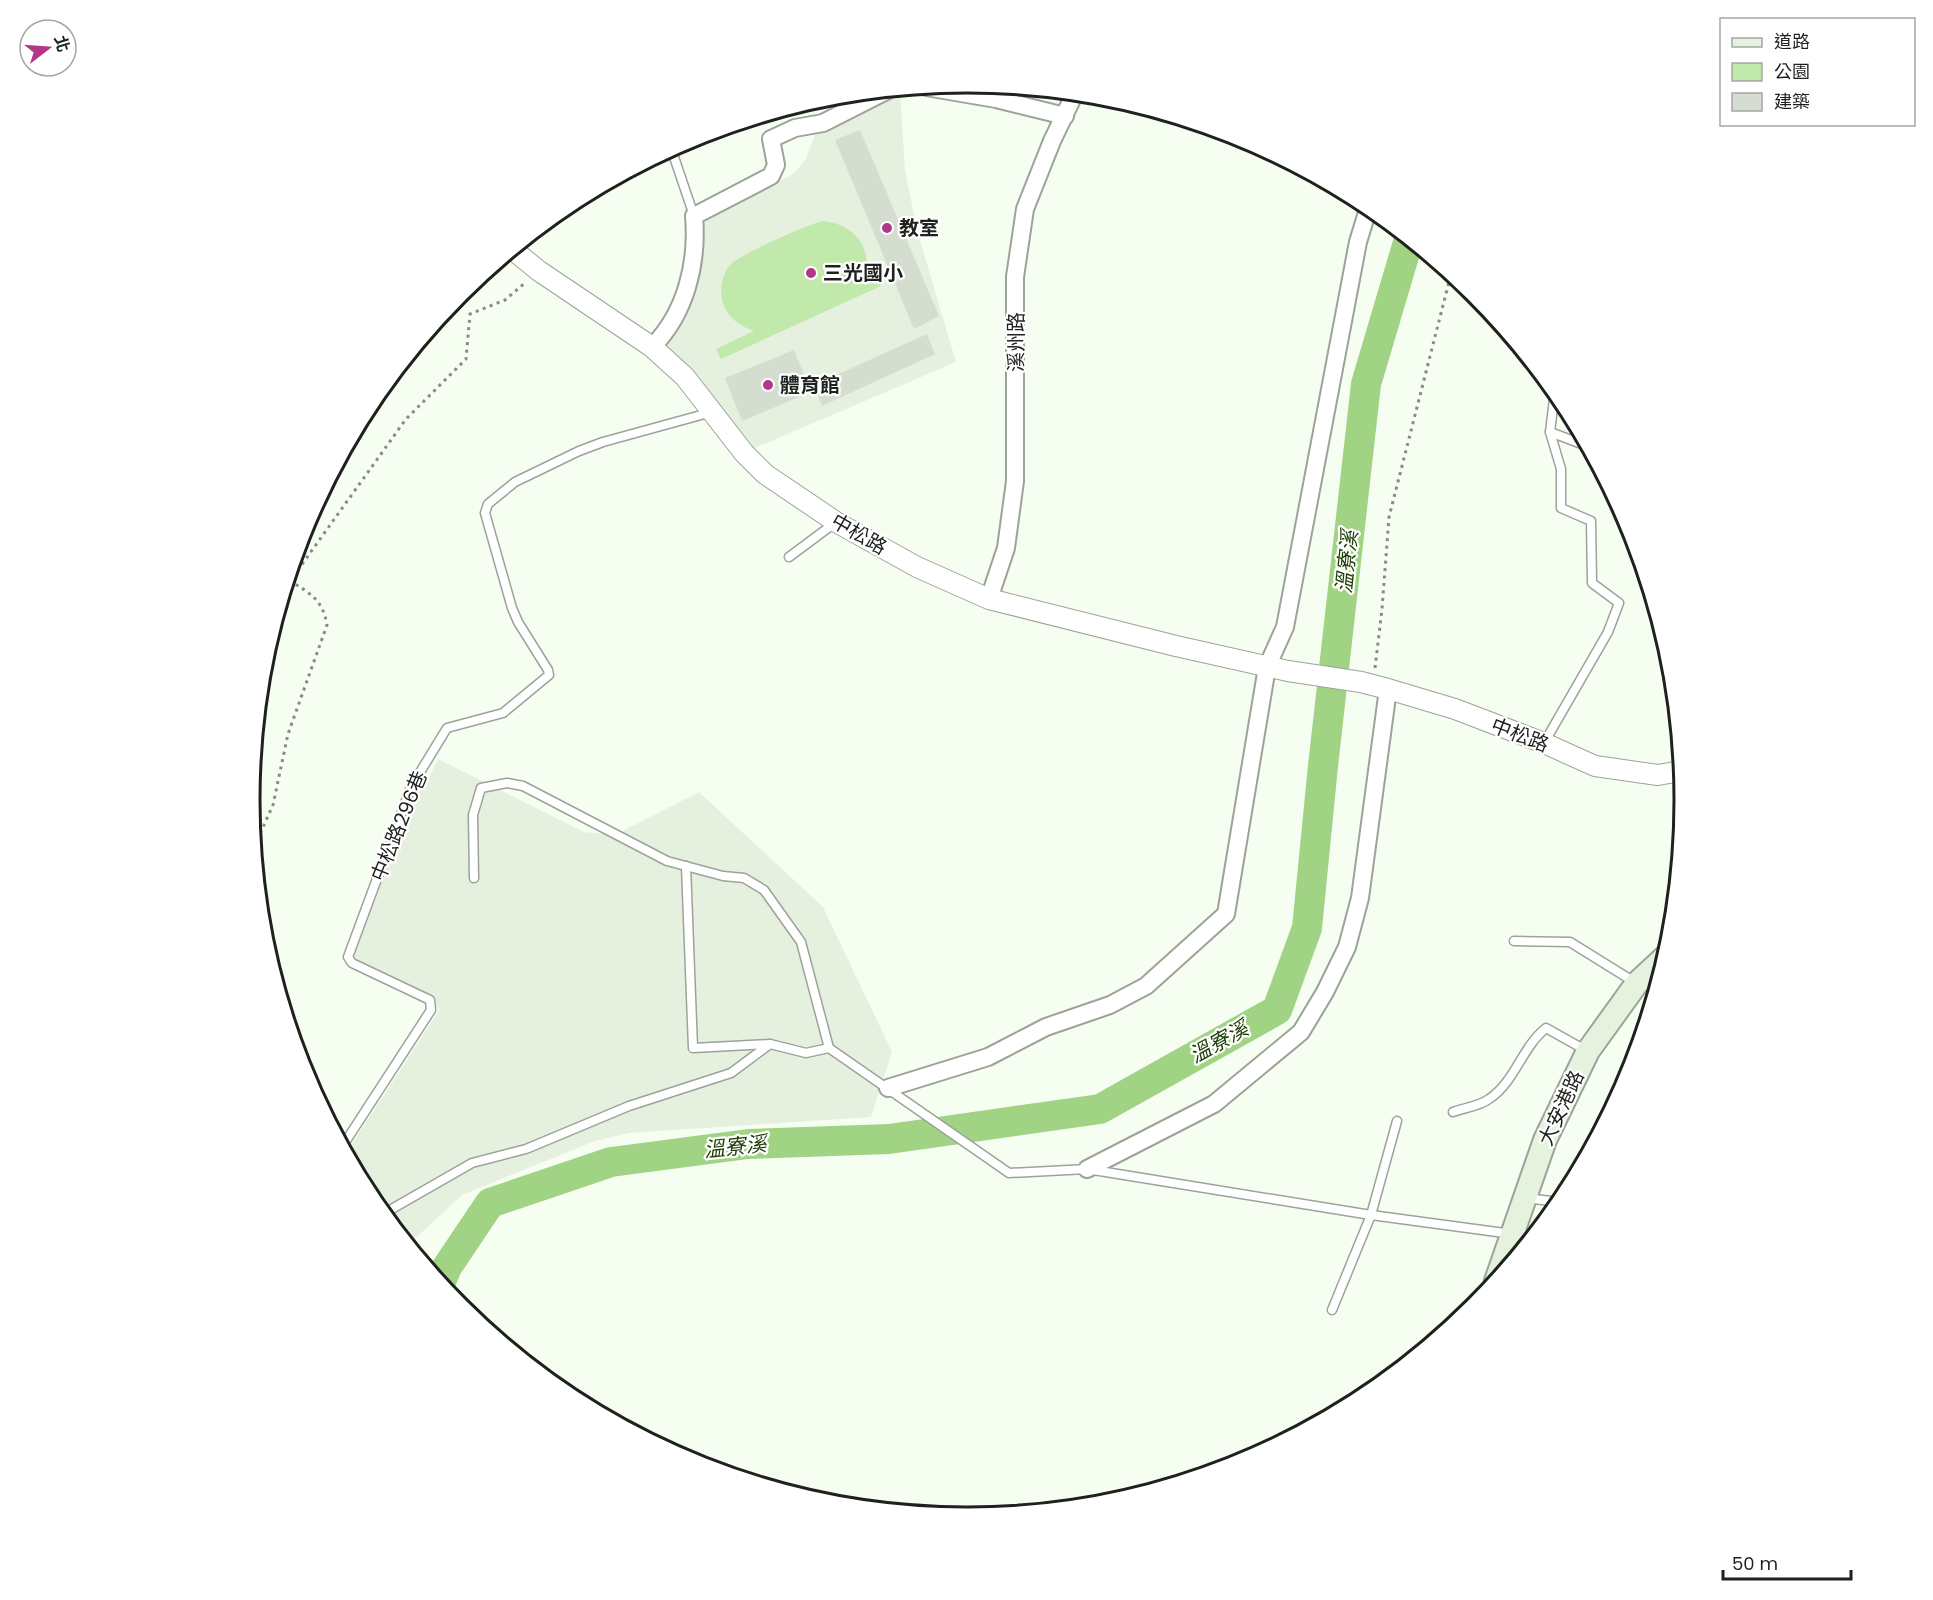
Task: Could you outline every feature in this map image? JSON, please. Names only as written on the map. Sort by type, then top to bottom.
[{"type":"main road","name":"大安港路","points":[[1504,1258],[1545,1140],[1587,1051],[1637,983],[1653,969]]},
{"type":"street","points":[[962,93],[1065,116]]},
{"type":"street","points":[[652,347],[666,333],[690,281],[695,232],[694,216],[771,176],[776,165],[771,139],[795,128],[823,123],[868,100]]},
{"type":"street","name":"溪州路","points":[[989,599],[1006,548],[1015,481],[1016,277],[1025,209],[1052,141],[1071,101]]},
{"type":"street","points":[[888,1088],[988,1057],[1046,1027],[1110,1005],[1146,986],[1226,914],[1267,667],[1285,627],[1358,242],[1365,216]]},
{"type":"street","name":"中松路","points":[[518,254],[539,271],[652,347],[685,377],[744,453],[765,474],[836,522],[917,567],[989,599],[1267,667],[1374,685],[1455,709],[1544,743],[1595,766],[1658,775],[1673,772]]},
{"type":"street","points":[[1087,1169],[1214,1104],[1301,1032],[1325,992],[1347,946],[1360,898],[1374,685]]},
{"type":"lane","points":[[674,157],[694,216]]},
{"type":"lane","points":[[1544,743],[1608,632],[1619,603],[1592,583],[1591,521],[1561,508],[1561,469],[1550,432],[1553,406]]},
{"type":"lane","name":"中松路296巷","points":[[347,1140],[431,1010],[430,1000],[352,963],[348,957],[411,787],[447,728],[503,712],[549,675],[512,608],[486,508],[488,504],[515,482],[579,451],[603,442],[712,412]]},
{"type":"lane","points":[[1550,432],[1576,442]]},
{"type":"lane","points":[[789,557],[836,522]]},
{"type":"lane","points":[[474,878],[473,815],[481,788],[507,783],[523,786],[667,861],[723,876],[744,878],[764,890],[801,942],[829,1048],[1009,1173],[1087,1169],[1371,1215],[1513,1234]]},
{"type":"lane","points":[[687,866],[693,1048],[770,1044],[806,1053],[829,1048]]},
{"type":"lane","points":[[1514,940],[1570,942],[1637,983]]},
{"type":"lane","points":[[1453,1112],[1489,1100],[1508,1079],[1537,1035],[1546,1028],[1587,1051]]},
{"type":"lane","points":[[391,1209],[472,1162],[526,1149],[629,1106],[731,1073],[770,1044]]},
{"type":"lane","points":[[1332,1310],[1371,1215],[1397,1121]]},
{"type":"lane","points":[[1524,1198],[1548,1201]]},
{"type":"path","points":[[298,569],[406,419],[466,359],[470,314],[505,300],[539,271]]},
{"type":"path","points":[[1374,685],[1389,517],[1448,282]]},
{"type":"path","points":[[261,832],[273,805],[288,734],[327,625],[325,611],[312,595],[294,583]]},
{"type":"shaded area","name":"三光國小","points":[[900,97],[905,170],[917,230],[956,362],[743,453],[649,344],[669,325],[701,223],[791,175],[806,158],[818,127],[867,100]]},
{"type":"shaded area","points":[[438,759],[584,832],[615,835],[699,792],[823,907],[892,1052],[871,1117],[629,1133],[595,1141],[462,1195],[414,1240],[379,1193],[350,1146],[440,1009],[352,961],[415,788],[426,784]]},
{"type":"green space","points":[[823,221],[844,227],[860,240],[867,259],[863,281],[876,276],[881,286],[721,359],[716,349],[754,331],[734,320],[724,306],[721,296],[723,277],[727,269],[736,260],[759,247]]},
{"type":"building","name":"教室","points":[[860,130],[939,316],[914,329],[835,140]]},
{"type":"building","points":[[927,334],[935,354],[822,406],[814,385]]},
{"type":"building","name":"體育館","points":[[794,350],[811,392],[742,421],[725,378]]},
{"type":"waterway","name":"溫寮溪","points":[[444,1275],[490,1203],[611,1162],[748,1144],[889,1139],[1100,1109],[1277,1010],[1307,928],[1366,384],[1407,247]]},
{"type":"place","name":"教室","points":[[887,228]]},
{"type":"place","name":"三光國小","points":[[811,273]]},
{"type":"place","name":"體育館","points":[[768,385]]}]
